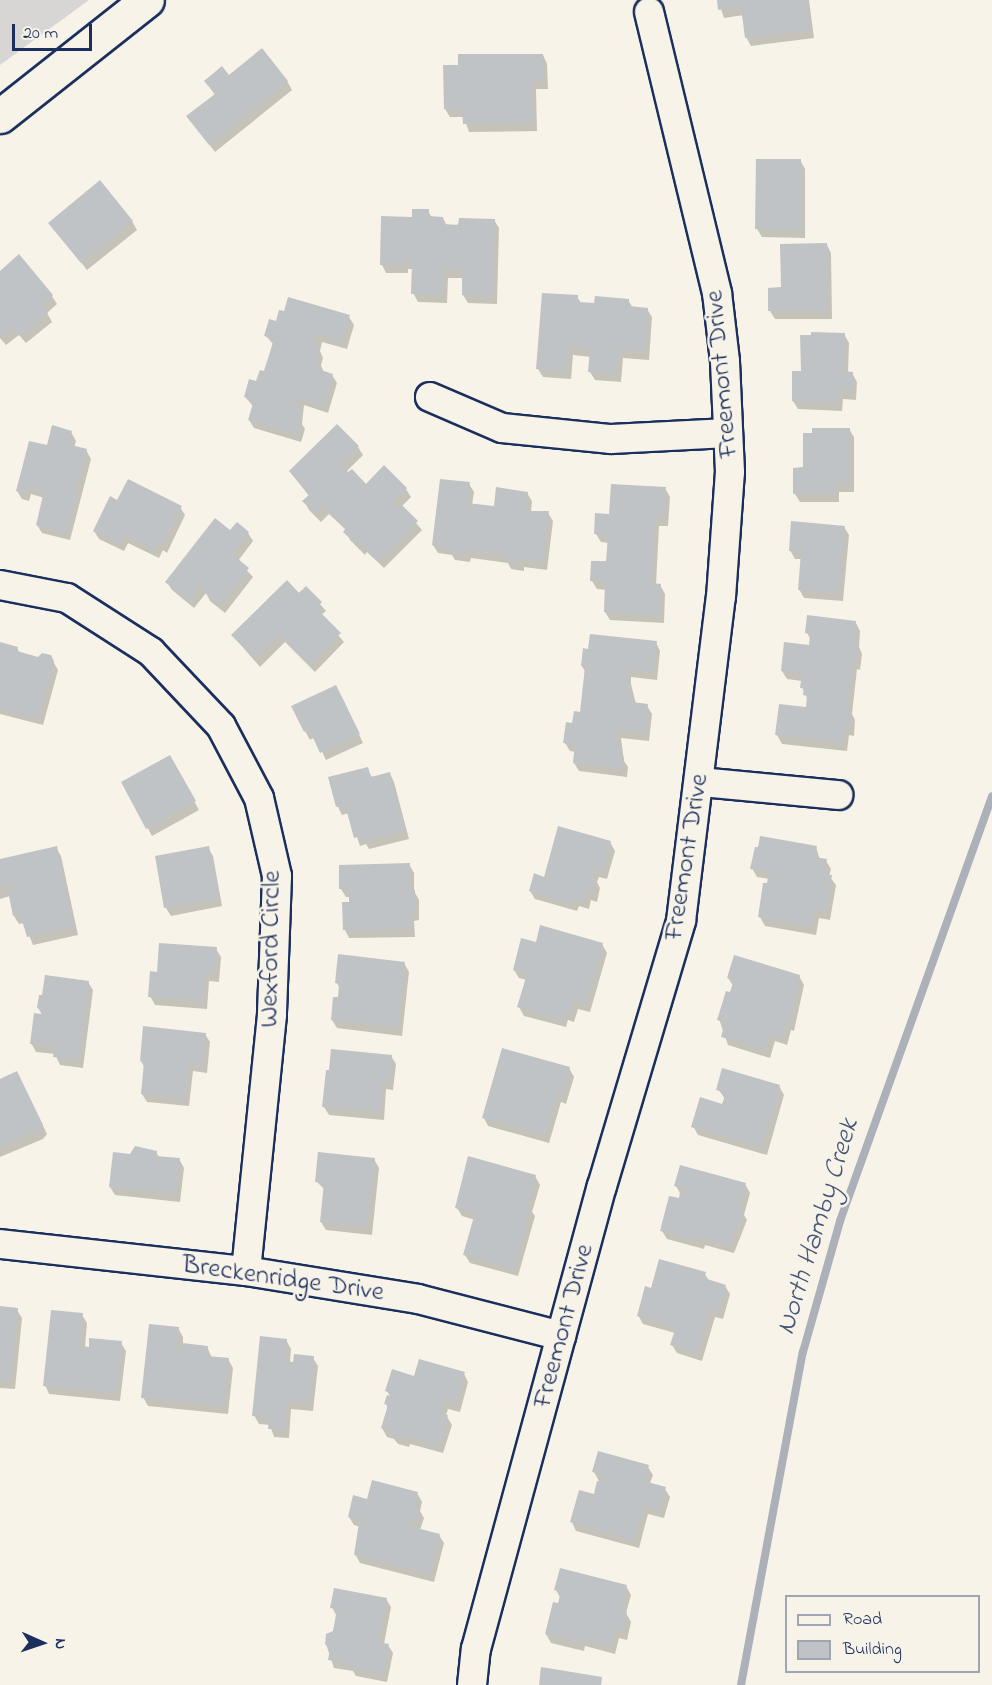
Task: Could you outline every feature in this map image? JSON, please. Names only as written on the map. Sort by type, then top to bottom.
[{"type":"street","points":[[0,116],[147,0]]},
{"type":"street","name":"Freemont Drive","points":[[472,1685],[476,1649],[605,1174],[681,921],[700,782],[722,586],[730,472],[725,361],[717,293],[649,12]]},
{"type":"street","points":[[430,397],[502,428],[611,439],[728,433]]},
{"type":"street","name":"Wexford Circle","points":[[0,585],[67,597],[151,652],[221,726],[258,798],[277,876],[272,1015],[246,1271]]},
{"type":"street","points":[[700,782],[838,795]]},
{"type":"street","name":"Breckenridge Drive","points":[[0,1244],[246,1271],[418,1299],[561,1336]]},
{"type":"shaded area","points":[[0,0],[89,0],[0,65]]},
{"type":"building","points":[[717,0],[806,0],[810,30],[745,38],[741,7],[718,10]]},
{"type":"building","points":[[262,48],[288,81],[209,145],[186,116],[215,94],[204,81],[222,66],[229,75]]},
{"type":"building","points":[[458,54],[543,54],[544,81],[532,81],[533,123],[463,124],[462,109],[444,109],[443,65],[458,65]]},
{"type":"building","points":[[756,159],[801,159],[801,230],[755,229]]},
{"type":"building","points":[[100,180],[133,221],[81,263],[48,223]]},
{"type":"building","points":[[412,209],[429,209],[429,216],[443,217],[444,224],[458,225],[459,218],[495,219],[493,297],[462,295],[462,270],[444,270],[443,295],[411,294],[412,261],[404,261],[404,265],[380,265],[381,216],[412,217]]},
{"type":"building","points":[[827,243],[828,311],[768,311],[768,288],[781,287],[780,244]]},
{"type":"building","points":[[19,254],[53,295],[42,305],[48,313],[20,336],[13,327],[0,338],[0,271]]},
{"type":"building","points":[[542,293],[578,295],[578,302],[594,303],[595,296],[629,299],[629,306],[648,308],[645,352],[619,350],[617,374],[588,372],[590,349],[568,347],[567,371],[536,369]]},
{"type":"building","points":[[288,297],[350,315],[342,342],[318,334],[314,347],[319,348],[316,360],[321,361],[318,369],[333,374],[324,405],[299,398],[296,406],[301,407],[298,419],[301,420],[297,435],[248,420],[254,400],[244,397],[249,379],[256,381],[260,370],[264,371],[274,339],[264,336],[269,319],[276,321],[279,310],[284,311]]},
{"type":"building","points":[[811,332],[845,333],[844,371],[853,372],[852,392],[839,391],[838,403],[792,401],[792,371],[801,371],[800,335],[811,335]]},
{"type":"building","points":[[337,424],[359,446],[341,464],[348,472],[352,469],[366,484],[384,465],[407,488],[393,503],[398,508],[401,504],[418,521],[379,561],[362,544],[359,547],[343,532],[346,528],[324,506],[316,514],[302,501],[309,495],[289,471]]},
{"type":"building","points":[[52,425],[72,431],[68,444],[87,449],[66,533],[36,525],[44,491],[27,487],[25,493],[16,491],[29,441],[47,445]]},
{"type":"building","points":[[812,428],[850,428],[850,484],[835,484],[835,494],[793,494],[793,468],[803,467],[803,433],[812,433]]},
{"type":"building","points":[[128,479],[182,506],[162,545],[158,543],[155,551],[124,535],[119,544],[93,531],[110,496],[117,500]]},
{"type":"building","points":[[440,479],[470,482],[467,503],[494,506],[496,487],[528,492],[526,511],[549,511],[543,562],[520,559],[520,563],[505,561],[506,555],[467,550],[466,554],[448,552],[449,547],[432,545]]},
{"type":"building","points":[[611,484],[666,487],[664,518],[655,518],[652,583],[661,584],[660,616],[604,612],[605,582],[590,581],[591,561],[606,561],[608,535],[594,534],[595,513],[609,514]]},
{"type":"building","points":[[215,518],[230,530],[237,522],[249,532],[232,554],[249,568],[220,605],[204,592],[206,590],[201,586],[189,601],[165,582]]},
{"type":"building","points":[[791,521],[845,526],[838,593],[798,590],[801,552],[789,551]]},
{"type":"building","points":[[287,580],[299,593],[306,586],[322,602],[316,608],[341,633],[309,665],[280,635],[255,659],[231,635]]},
{"type":"building","points":[[807,615],[856,621],[854,643],[858,644],[856,662],[853,661],[847,710],[851,710],[850,728],[845,728],[843,743],[775,735],[779,704],[806,707],[807,696],[803,695],[804,688],[800,688],[802,674],[781,671],[784,642],[809,645],[810,634],[805,633]]},
{"type":"building","points":[[590,634],[657,641],[653,672],[627,670],[626,679],[630,679],[628,695],[632,695],[632,702],[648,704],[645,733],[617,730],[616,742],[621,743],[620,757],[624,757],[623,769],[573,763],[575,744],[563,743],[566,722],[572,723],[574,711],[580,712],[585,667],[581,666],[583,648],[588,649]]},
{"type":"building","points":[[0,642],[18,647],[17,651],[38,657],[42,653],[51,655],[54,661],[39,716],[33,717],[0,709]]},
{"type":"building","points":[[336,685],[360,734],[320,753],[309,729],[304,732],[291,706]]},
{"type":"building","points":[[170,755],[196,801],[146,829],[121,782]]},
{"type":"building","points":[[368,767],[371,777],[390,772],[405,831],[363,841],[361,836],[354,838],[345,805],[336,807],[328,777]]},
{"type":"building","points":[[558,826],[611,841],[603,871],[594,869],[592,877],[597,878],[592,894],[587,892],[584,902],[574,899],[573,904],[529,891],[534,873],[544,877]]},
{"type":"building","points":[[760,836],[817,846],[815,857],[827,859],[824,874],[832,875],[826,912],[815,910],[812,927],[758,917],[763,883],[767,883],[769,872],[750,869]]},
{"type":"building","points":[[57,846],[74,927],[27,937],[20,914],[13,916],[8,891],[15,890],[14,886],[0,889],[0,859]]},
{"type":"building","points":[[209,846],[219,898],[164,908],[155,856]]},
{"type":"building","points":[[410,863],[410,890],[415,890],[415,912],[410,912],[411,929],[343,930],[342,902],[349,902],[349,889],[339,889],[339,865]]},
{"type":"building","points":[[540,925],[603,943],[586,1004],[573,1001],[569,1014],[563,1013],[562,1020],[517,1007],[527,974],[513,970],[521,938],[536,942]]},
{"type":"building","points":[[159,943],[217,947],[215,974],[205,973],[203,1001],[148,997],[150,971],[157,972]]},
{"type":"building","points":[[338,954],[405,962],[398,1028],[331,1020],[333,997],[338,997],[339,984],[335,983]]},
{"type":"building","points":[[734,955],[800,975],[790,1023],[787,1022],[782,1037],[770,1034],[766,1050],[721,1037],[725,1022],[717,1020],[726,991],[730,992],[734,980],[727,978]]},
{"type":"building","points":[[45,975],[89,981],[79,1060],[53,1057],[55,1047],[30,1044],[34,1013],[41,1014],[41,1009],[37,1008]]},
{"type":"building","points":[[143,1026],[206,1033],[203,1065],[189,1063],[185,1099],[141,1094],[144,1062],[140,1061]]},
{"type":"building","points":[[502,1048],[570,1067],[562,1096],[556,1094],[545,1135],[482,1118]]},
{"type":"building","points":[[331,1049],[392,1055],[389,1082],[382,1082],[380,1112],[322,1107]]},
{"type":"building","points":[[722,1068],[780,1085],[762,1147],[691,1127],[700,1097],[722,1104],[726,1093],[716,1090]]},
{"type":"building","points":[[17,1071],[43,1125],[39,1130],[0,1146],[0,1079]]},
{"type":"building","points":[[135,1146],[157,1151],[156,1156],[180,1158],[176,1194],[109,1187],[113,1152],[130,1154]]},
{"type":"building","points":[[318,1152],[375,1158],[367,1227],[320,1222],[324,1183],[315,1182]]},
{"type":"building","points":[[468,1156],[536,1175],[527,1206],[531,1207],[514,1269],[463,1255],[475,1213],[455,1208]]},
{"type":"building","points":[[680,1165],[746,1183],[739,1209],[743,1210],[738,1229],[735,1228],[730,1245],[700,1238],[699,1241],[660,1231],[669,1196],[679,1198],[680,1192],[687,1194],[688,1190],[674,1186]]},
{"type":"building","points":[[659,1259],[706,1272],[704,1278],[726,1285],[718,1312],[710,1309],[698,1353],[670,1345],[676,1327],[637,1316],[645,1286],[651,1288]]},
{"type":"building","points":[[0,1306],[18,1308],[10,1381],[0,1380]]},
{"type":"building","points":[[51,1310],[83,1313],[80,1346],[89,1347],[89,1338],[122,1341],[116,1393],[43,1386]]},
{"type":"building","points":[[149,1324],[179,1327],[177,1352],[181,1352],[182,1343],[208,1346],[207,1356],[229,1358],[224,1406],[141,1398]]},
{"type":"building","points":[[260,1336],[287,1339],[285,1361],[293,1362],[294,1354],[314,1356],[309,1403],[287,1401],[285,1430],[268,1429],[269,1417],[252,1416]]},
{"type":"building","points":[[419,1359],[465,1372],[455,1405],[444,1401],[440,1413],[448,1415],[439,1446],[405,1436],[404,1440],[391,1436],[392,1432],[381,1428],[388,1405],[384,1404],[387,1395],[390,1396],[391,1393],[385,1391],[392,1369],[414,1376]]},
{"type":"building","points":[[598,1451],[649,1465],[644,1481],[666,1487],[659,1511],[644,1506],[634,1541],[570,1522],[579,1490],[594,1494],[597,1481],[601,1482],[603,1475],[592,1472]]},
{"type":"building","points":[[372,1480],[418,1492],[415,1507],[420,1508],[416,1523],[410,1521],[409,1526],[440,1534],[430,1574],[354,1555],[359,1523],[363,1521],[348,1517],[353,1495],[367,1499]]},
{"type":"building","points":[[560,1568],[627,1585],[621,1610],[627,1612],[622,1632],[615,1630],[611,1646],[581,1639],[580,1643],[545,1634],[553,1602],[558,1603],[561,1592],[554,1590]]},
{"type":"building","points":[[334,1588],[387,1598],[379,1642],[389,1644],[383,1674],[349,1668],[350,1664],[328,1660],[330,1649],[325,1644],[326,1634],[333,1631],[337,1609],[330,1608]]},
{"type":"building","points":[[541,1667],[602,1677],[601,1685],[539,1685]]},
{"type":"waterway","name":"North Hamby Creek","points":[[741,1685],[803,1352],[840,1221],[992,796]]}]
